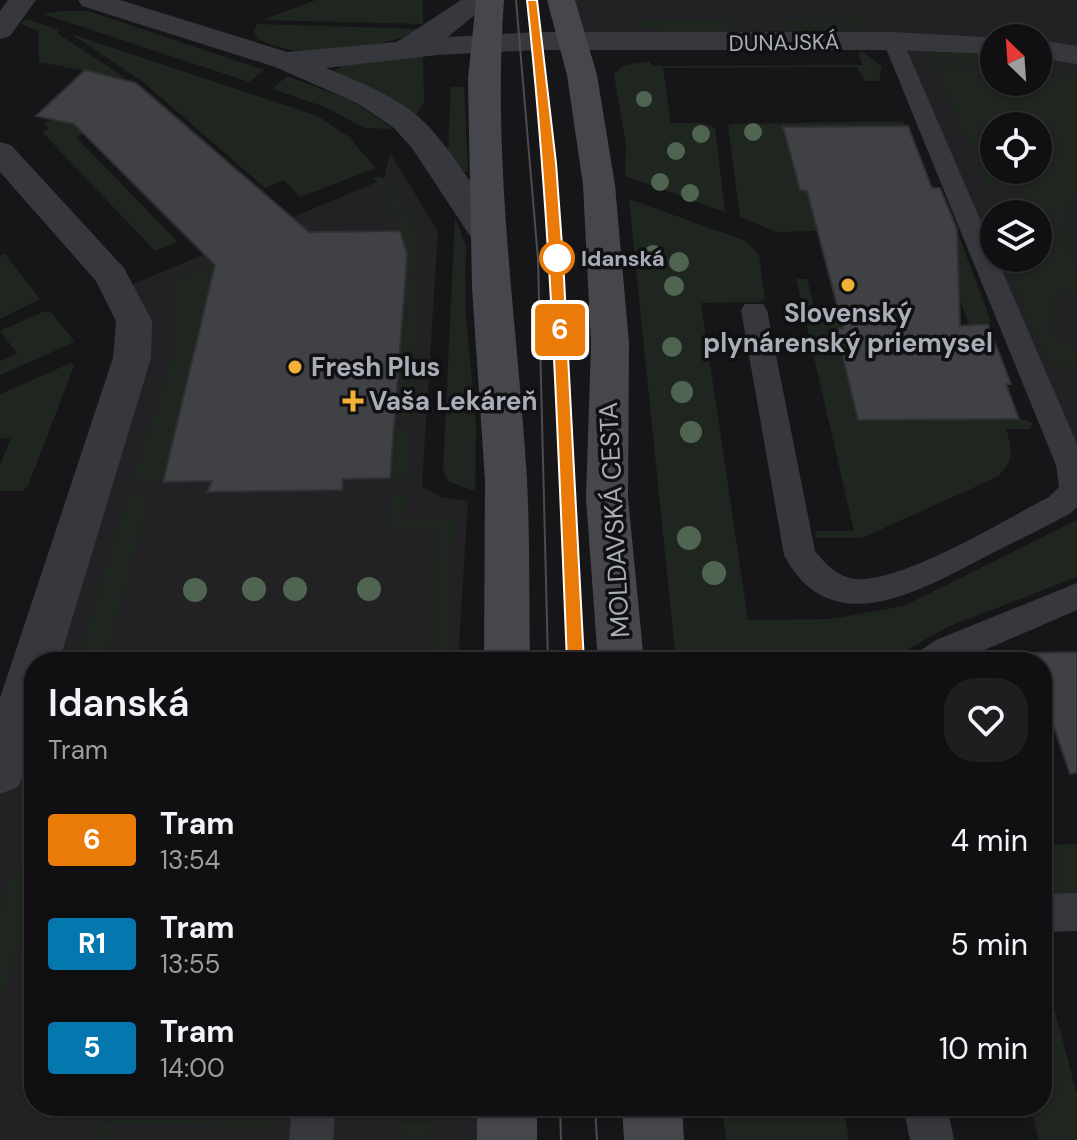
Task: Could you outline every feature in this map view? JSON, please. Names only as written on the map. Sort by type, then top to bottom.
[{"type":"street","points":[[0,30],[22,0]]},
{"type":"street","points":[[92,0],[285,61],[368,97],[405,121],[451,178],[490,240]]},
{"type":"street","points":[[385,51],[436,32],[479,0]]},
{"type":"street","points":[[490,0],[483,79],[490,288],[506,480],[507,652]]},
{"type":"street","points":[[561,0],[579,13],[657,44]]},
{"type":"street","name":"MOLDAVSKÁ CESTA","points":[[561,0],[574,44],[599,185],[610,343],[607,498],[620,652]]},
{"type":"street","name":"DUNAJSKÁ","points":[[486,43],[893,41],[980,44]]},
{"type":"street","points":[[285,61],[486,43]]},
{"type":"street","points":[[1052,51],[1077,55]]},
{"type":"street","points":[[0,152],[111,276],[134,321],[132,358],[39,652]]},
{"type":"street","points":[[0,771],[24,698]]},
{"type":"street","points":[[0,783],[24,783]]},
{"type":"street","points":[[507,1116],[507,1140]]},
{"type":"street","points":[[653,1116],[654,1140]]},
{"type":"lane","points":[[754,310],[800,555],[809,570],[825,582],[861,593],[898,588],[1060,505],[1074,490],[1071,465],[893,41]]},
{"type":"lane","points":[[945,652],[1077,596]]},
{"type":"lane","points":[[1052,913],[1077,912]]},
{"type":"lane","points":[[311,1140],[313,1116]]},
{"type":"lane","points":[[927,1116],[932,1140]]},
{"type":"shaded area","points":[[316,0],[423,0],[423,24],[262,20]]},
{"type":"shaded area","points":[[561,0],[1077,0],[1077,481],[990,272],[1052,272],[1052,200],[980,200],[980,248],[892,37],[574,44]]},
{"type":"shaded area","points":[[88,11],[264,70],[249,82],[43,14]]},
{"type":"shaded area","points":[[870,18],[867,25],[833,32],[803,31],[780,25],[773,19]]},
{"type":"shaded area","points":[[26,19],[60,30],[57,33],[127,79],[39,62],[39,32],[20,23]]},
{"type":"shaded area","points":[[733,19],[734,27],[726,32],[662,31],[630,25],[631,20]]},
{"type":"shaded area","points":[[257,24],[423,29],[363,48],[319,52],[277,47],[258,39],[254,32]]},
{"type":"shaded area","points":[[71,34],[318,116],[349,137],[376,168],[300,197],[284,180],[265,188],[143,82]]},
{"type":"shaded area","points":[[858,51],[882,67],[879,81],[865,81],[857,67],[663,68],[671,123],[704,123],[715,128],[725,212],[625,176],[626,145],[614,75],[622,66],[649,61],[653,66],[862,65]]},
{"type":"shaded area","points":[[939,51],[980,54],[980,64],[923,58]]},
{"type":"shaded area","points":[[423,53],[424,103],[415,116],[333,72],[342,66]]},
{"type":"shaded area","points":[[925,63],[980,68],[980,96],[1052,96],[1052,74],[1077,76],[1077,190],[1070,202],[1067,226],[1077,292],[1056,294],[1050,336],[1073,345],[1070,348],[1077,352],[1077,366],[1052,366],[1048,362],[1009,272],[1052,272],[1052,200],[1028,200],[1022,187],[987,187],[986,184],[1052,184],[1052,112],[980,112],[980,171],[935,67],[926,67]]},
{"type":"shaded area","points":[[287,76],[353,101],[393,129],[364,128],[325,107],[272,89]]},
{"type":"shaded area","points":[[451,87],[464,87],[468,172],[465,173],[448,152]]},
{"type":"shaded area","points":[[52,119],[74,124],[83,134],[76,137],[178,242],[155,251],[42,132],[49,129],[43,123]]},
{"type":"shaded area","points":[[903,121],[905,126],[784,127],[800,190],[807,191],[818,231],[777,232],[740,217],[728,126],[731,124]]},
{"type":"shaded area","points":[[390,153],[438,231],[422,486],[441,497],[468,501],[459,652],[39,652],[132,358],[119,290],[384,179]]},
{"type":"shaded area","points":[[373,177],[382,177],[411,221],[419,244],[420,271],[406,271],[398,221]]},
{"type":"shaded area","points":[[629,199],[746,241],[759,255],[765,299],[758,302],[701,303],[748,620],[830,619],[904,606],[1077,520],[1077,577],[947,627],[904,652],[675,652]]},
{"type":"shaded area","points":[[455,217],[466,247],[465,307],[476,423],[475,491],[449,482],[443,471]]},
{"type":"shaded area","points":[[953,231],[958,233],[991,322],[969,325],[951,275]]},
{"type":"shaded area","points":[[5,254],[40,299],[0,319],[0,255]]},
{"type":"shaded area","points":[[216,262],[163,482],[131,482],[171,358],[175,307],[171,282]]},
{"type":"shaded area","points":[[406,277],[420,277],[410,420],[395,420]]},
{"type":"shaded area","points":[[796,279],[807,279],[818,322],[841,322],[843,328],[836,329],[858,420],[1027,420],[1032,423],[1030,429],[1006,429],[1010,455],[1003,471],[997,477],[862,538],[816,538],[815,531],[854,531]]},
{"type":"shaded area","points":[[43,312],[51,312],[75,342],[0,375],[0,361],[17,353],[0,331]]},
{"type":"shaded area","points":[[71,363],[74,366],[28,486],[22,491],[0,491],[0,465],[11,439],[0,438],[0,394]]},
{"type":"shaded area","points":[[394,427],[410,427],[408,478],[390,478]]},
{"type":"shaded area","points":[[391,492],[407,492],[405,520],[455,519],[448,652],[432,652],[438,528],[389,527]]},
{"type":"shaded area","points":[[151,495],[108,652],[80,652],[127,496]]},
{"type":"shaded area","points":[[24,698],[24,1116],[507,1116],[507,1140],[0,1140],[0,771]]},
{"type":"shaded area","points":[[1077,844],[1077,896],[1052,896],[1052,845]]},
{"type":"shaded area","points":[[12,870],[24,871],[24,950],[17,950],[0,1010],[0,911]]},
{"type":"shaded area","points":[[1052,1001],[1077,1094],[1077,1140],[1039,1140],[1033,1116],[1052,1116]]},
{"type":"shaded area","points":[[273,1116],[271,1127],[113,1123],[109,1140],[96,1140],[103,1118]]},
{"type":"shaded area","points":[[402,1116],[432,1116],[431,1140],[401,1140]]},
{"type":"shaded area","points":[[723,1116],[845,1116],[849,1140],[726,1140]]},
{"type":"building","name":"Fresh Plus","points":[[85,70],[136,83],[309,232],[400,231],[407,254],[390,478],[343,479],[342,490],[207,492],[212,481],[163,482],[215,265],[74,124],[36,116]]},
{"type":"building","name":"Slovenský plynárenský priemysel","points":[[908,126],[932,188],[940,188],[957,229],[960,326],[988,324],[1011,384],[1006,384],[1019,419],[858,420],[836,329],[843,328],[807,191],[800,190],[783,127]]},
{"type":"building","points":[[1077,652],[1077,773],[1070,774],[1052,721],[1052,653]]},
{"type":"tram line","points":[[516,0],[538,259],[548,652]]},
{"type":"tram line","points":[[532,0],[557,259],[575,652]]},
{"type":"tram line","name":"6","points":[[532,0],[557,259],[575,652]]},
{"type":"tram line","points":[[560,1116],[561,1140]]},
{"type":"tram line","points":[[596,1116],[597,1140]]},
{"type":"place","name":"Idanská","points":[[557,258]]},
{"type":"place","name":"Slovenský plynárenský priemysel","points":[[848,285]]},
{"type":"place","name":"Fresh Plus","points":[[295,367]]},
{"type":"place","name":"Vaša Lekáreň","points":[[353,401]]}]
